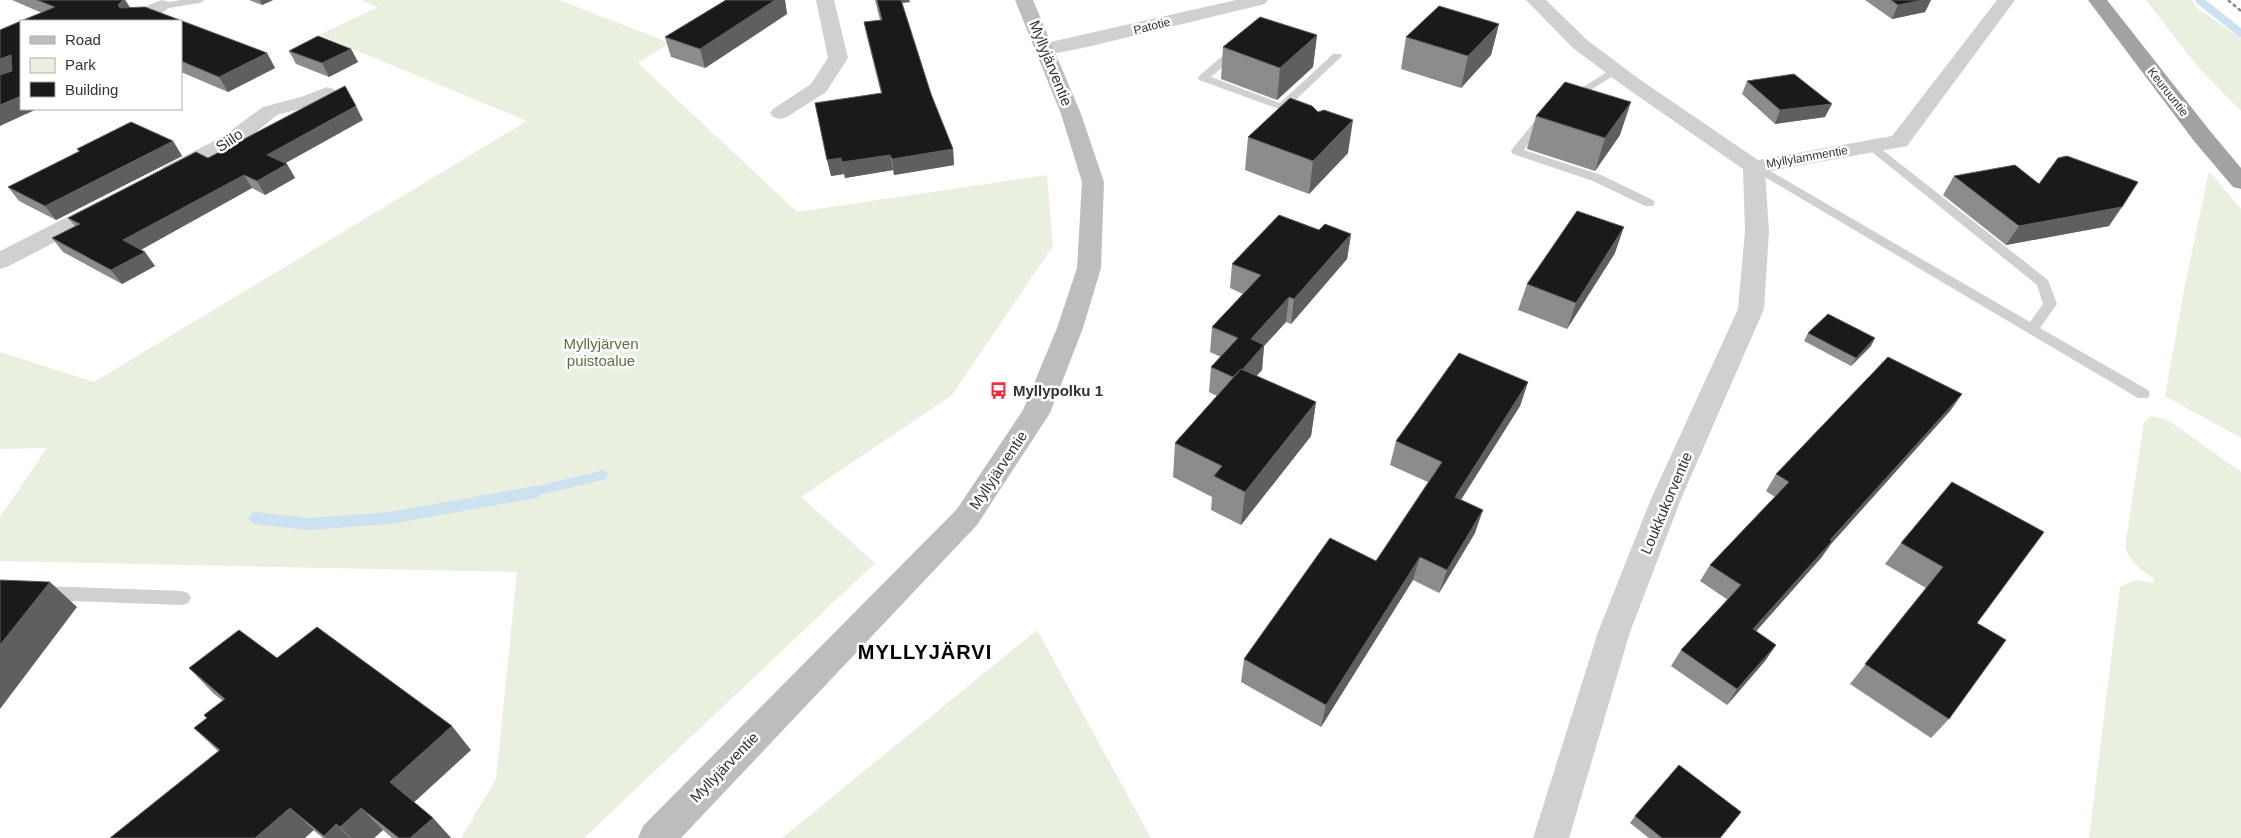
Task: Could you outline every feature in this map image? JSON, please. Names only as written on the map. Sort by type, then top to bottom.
[{"type":"highway","name":"Keuruuntie","points":[[2097,0],[2202,136],[2241,182]]},
{"type":"main road","name":"Myllyjärventie","points":[[656,838],[967,517],[1036,414],[1070,328],[1089,268],[1093,182],[1072,114],[1046,48],[1024,0]]},
{"type":"street","points":[[780,113],[819,88],[838,58],[825,0]]},
{"type":"street","name":"Patotie","points":[[1046,48],[1083,42],[1258,0]]},
{"type":"street","name":"Myllylammentie","points":[[1536,0],[1580,44],[1754,167],[1899,141],[1998,14],[2006,0]]},
{"type":"street","points":[[140,20],[162,6]]},
{"type":"street","name":"Siilo","points":[[154,182],[230,142],[270,112],[308,101],[326,93]]},
{"type":"street","name":"Loukkukorventie","points":[[1551,838],[1614,632],[1666,499],[1751,309],[1757,230],[1754,167]]},
{"type":"street","points":[[0,261],[122,198]]},
{"type":"lane","points":[[162,6],[200,0]]},
{"type":"lane","points":[[1244,44],[1203,78],[1286,109],[1337,56]]},
{"type":"lane","points":[[1607,75],[1548,113],[1517,152],[1597,178],[1649,203]]},
{"type":"lane","points":[[1872,146],[2043,283],[2050,304],[2032,329]]},
{"type":"lane","points":[[1754,167],[2143,394]]},
{"type":"lane","points":[[29,593],[182,598]]},
{"type":"green space","name":"Myllyjärven puistoalue","points":[[360,0],[559,0],[670,43],[638,63],[797,212],[1047,175],[1053,246],[952,395],[801,497],[875,563],[584,838],[461,838],[496,779],[517,572],[0,561],[0,517],[47,448],[0,449],[0,352],[94,382],[527,121],[319,35],[378,7]]},
{"type":"green space","points":[[2146,0],[2192,0],[2197,8],[2241,38],[2241,111],[2198,67]]},
{"type":"green space","points":[[2209,171],[2241,209],[2241,438],[2165,396],[2184,290]]},
{"type":"green space","points":[[2151,416],[2168,420],[2241,472],[2241,838],[2089,838],[2120,587],[2136,580],[2154,583],[2153,578],[2133,561],[2125,547],[2144,422]]},
{"type":"green space","points":[[1037,630],[1151,838],[782,838]]},
{"type":"building","points":[[37,0],[123,0],[118,5],[120,8],[145,7],[179,20],[23,20],[55,7]]},
{"type":"building","points":[[726,0],[775,0],[700,49],[665,37]]},
{"type":"building","points":[[877,0],[901,0],[931,94],[953,149],[892,159],[890,155],[842,162],[841,158],[827,160],[815,103],[882,93],[864,22],[882,20]]},
{"type":"building","points":[[1891,0],[1923,0],[1898,5]]},
{"type":"building","points":[[1439,6],[1499,24],[1468,56],[1406,37]]},
{"type":"building","points":[[1260,17],[1317,35],[1280,68],[1223,47]]},
{"type":"building","points":[[20,21],[20,96],[0,105],[0,75],[12,71],[11,55],[0,59],[0,30]]},
{"type":"building","points":[[182,21],[267,53],[219,77],[182,61]]},
{"type":"building","points":[[318,36],[351,49],[322,63],[289,51]]},
{"type":"building","points":[[1794,74],[1832,104],[1780,110],[1747,81]]},
{"type":"building","points":[[1565,82],[1631,102],[1605,138],[1536,116]]},
{"type":"building","points":[[345,86],[356,106],[267,155],[287,164],[257,181],[244,175],[123,240],[145,252],[111,270],[52,238],[80,224],[68,218],[196,152],[208,158]]},
{"type":"building","points":[[1290,98],[1312,106],[1318,112],[1324,110],[1353,120],[1313,161],[1248,137]]},
{"type":"building","points":[[131,122],[173,141],[45,206],[8,187],[80,151],[77,149]]},
{"type":"building","points":[[2067,156],[2138,182],[2122,207],[2019,226],[1954,176],[2015,165],[2039,184],[2058,158]]},
{"type":"building","points":[[1577,211],[1624,227],[1576,303],[1527,284]]},
{"type":"building","points":[[1279,215],[1319,230],[1325,224],[1351,234],[1294,299],[1289,297],[1251,339],[1264,345],[1242,370],[1233,377],[1211,367],[1238,338],[1212,327],[1261,275],[1232,264]]},
{"type":"building","points":[[1828,314],[1875,338],[1856,358],[1808,333]]},
{"type":"building","points":[[1459,353],[1528,382],[1455,497],[1483,510],[1447,570],[1420,557],[1326,705],[1244,659],[1330,538],[1376,561],[1442,462],[1396,441]]},
{"type":"building","points":[[1888,357],[1962,394],[1830,540],[1832,541],[1753,629],[1776,645],[1737,689],[1681,650],[1741,585],[1710,565],[1789,482],[1776,474]]},
{"type":"building","points":[[1241,369],[1316,402],[1245,492],[1214,476],[1222,466],[1175,443]]},
{"type":"building","points":[[1952,482],[2044,532],[1977,623],[2006,640],[1949,719],[1865,664],[1943,567],[1901,543]]},
{"type":"building","points":[[0,580],[50,582],[0,645]]},
{"type":"building","points":[[317,627],[452,726],[390,782],[433,818],[410,838],[399,838],[361,808],[340,827],[336,824],[324,836],[290,808],[255,838],[110,838],[220,750],[194,728],[207,718],[204,715],[225,699],[189,668],[239,630],[277,658]]},
{"type":"building","points":[[1679,765],[1741,812],[1720,838],[1662,838],[1635,816]]},
{"type":"waterway","points":[[2199,0],[2241,33]]},
{"type":"waterway","points":[[528,493],[603,475]]},
{"type":"waterway","points":[[255,518],[309,524],[390,518],[535,492]]},
{"type":"railway","points":[[2228,0],[2241,11]]},
{"type":"place","name":"Myllypolku 1","points":[[999,390]]},
{"type":"district","name":"MYLLYJÄRVI","points":[[925,652]]}]
